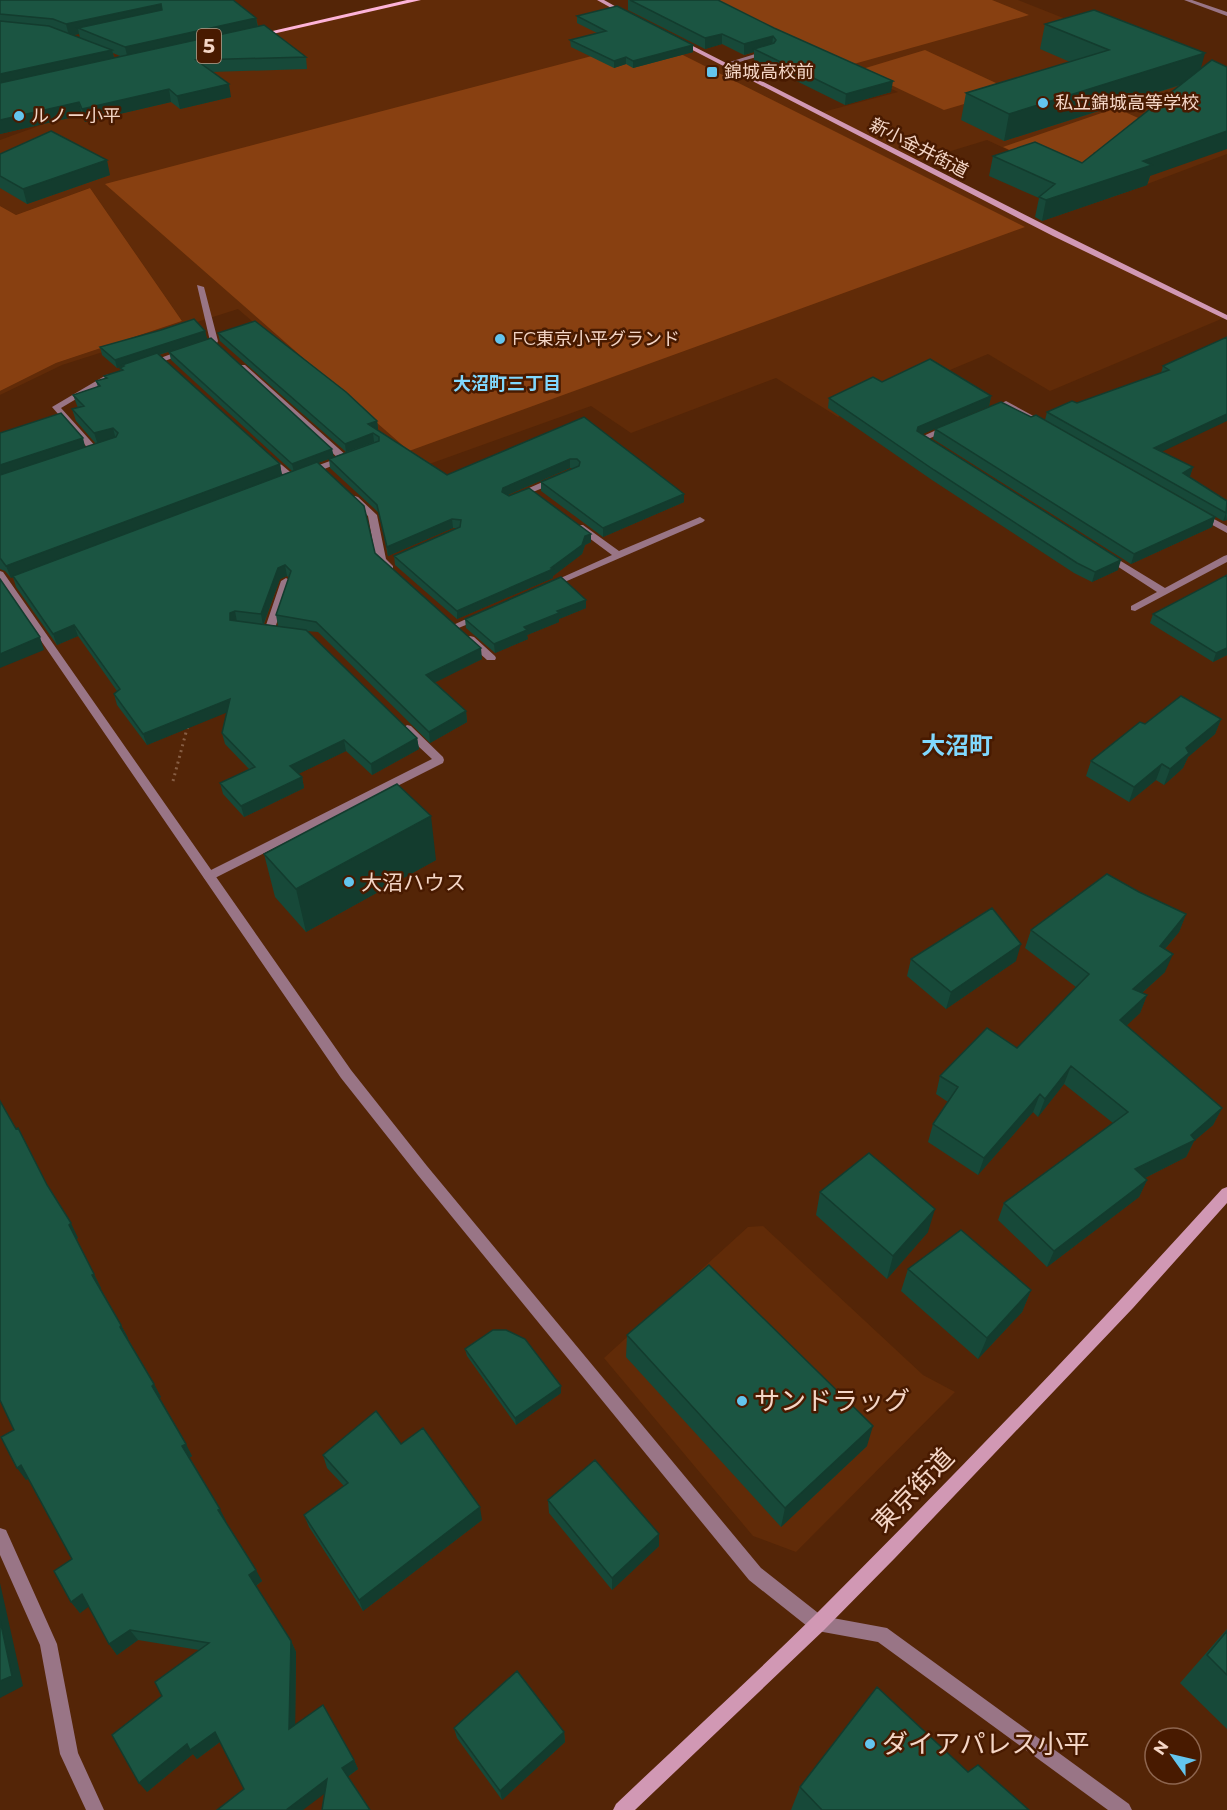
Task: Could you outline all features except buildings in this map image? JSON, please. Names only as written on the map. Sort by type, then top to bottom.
[{"type":"main road","name":"5","points":[[246,38],[417,0]]},
{"type":"main road","points":[[600,0],[632,16]]},
{"type":"main road","name":"新小金井街道","points":[[674,38],[1046,229],[1227,318]]},
{"type":"main road","name":"東京街道","points":[[622,1810],[818,1624],[1120,1312],[1227,1192]]},
{"type":"street","points":[[1187,0],[1227,14]]},
{"type":"street","points":[[726,64],[771,51]]},
{"type":"street","points":[[200,287],[214,341],[222,348]]},
{"type":"street","points":[[204,345],[214,341]]},
{"type":"street","points":[[135,368],[193,349]]},
{"type":"street","points":[[163,360],[171,367]]},
{"type":"street","points":[[237,362],[344,458]]},
{"type":"street","points":[[85,454],[100,449],[56,407],[116,374]]},
{"type":"street","points":[[985,412],[1006,404],[1046,427]]},
{"type":"street","points":[[941,451],[921,439],[963,421]]},
{"type":"street","points":[[266,454],[288,480],[354,454]]},
{"type":"street","points":[[321,467],[330,475]]},
{"type":"street","points":[[508,500],[564,476]]},
{"type":"street","points":[[531,490],[540,496]]},
{"type":"street","points":[[346,491],[372,515],[381,560],[402,579]]},
{"type":"street","points":[[1187,507],[1227,530]]},
{"type":"street","points":[[542,588],[700,520]]},
{"type":"street","points":[[574,523],[618,555]]},
{"type":"street","points":[[1093,546],[1163,591]]},
{"type":"street","points":[[384,563],[395,558]]},
{"type":"street","points":[[1135,608],[1227,558]]},
{"type":"street","points":[[9,580],[165,814],[346,1074],[422,1170],[755,1574],[818,1624],[881,1634],[1123,1810]]},
{"type":"street","points":[[269,631],[286,581]]},
{"type":"street","points":[[456,626],[488,612]]},
{"type":"street","points":[[447,618],[491,658]]},
{"type":"street","points":[[209,876],[439,760],[397,718]]},
{"type":"street","points":[[0,1536],[48,1644],[69,1754],[95,1810]]},
{"type":"path","points":[[165,814],[188,724]]},
{"type":"shaded area","points":[[417,0],[600,0],[819,113],[898,92],[702,0],[1018,0],[1227,83],[1227,154],[1110,198],[987,140],[915,162],[1226,317],[1050,391],[988,354],[838,417],[776,378],[631,433],[591,406],[421,467],[238,309],[62,365],[0,395],[0,391],[56,363],[182,321],[90,188],[16,215],[0,206],[0,140],[124,95],[189,50]]},
{"type":"shaded area","points":[[704,0],[992,0],[1029,15],[843,67]]},
{"type":"shaded area","name":"FC東京小平グランド","points":[[653,40],[1025,227],[409,451],[105,184]]},
{"type":"shaded area","points":[[925,50],[1011,90],[944,110],[859,70]]},
{"type":"shaded area","points":[[1116,108],[1154,125],[1153,131],[1093,153],[1122,167],[1080,183],[1003,147]]},
{"type":"shaded area","points":[[90,188],[182,321],[56,363],[0,391],[0,206],[16,215]]},
{"type":"shaded area","points":[[763,1226],[923,1375],[955,1392],[796,1552],[753,1536],[604,1358],[748,1227]]},
{"type":"place","name":"錦城高校前","points":[[712,72]]},
{"type":"place","name":"私立錦城高等学校","points":[[1043,103]]},
{"type":"place","name":"ルノー小平","points":[[19,116]]},
{"type":"place","name":"FC東京小平グランド","points":[[500,339]]},
{"type":"place","name":"大沼ハウス","points":[[349,882]]},
{"type":"place","name":"サンドラッグ","points":[[742,1401]]},
{"type":"place","name":"ダイアパレス小平","points":[[870,1744]]},
{"type":"district","name":"大沼町三丁目","points":[[507,384]]},
{"type":"district","name":"大沼町","points":[[957,745]]}]
